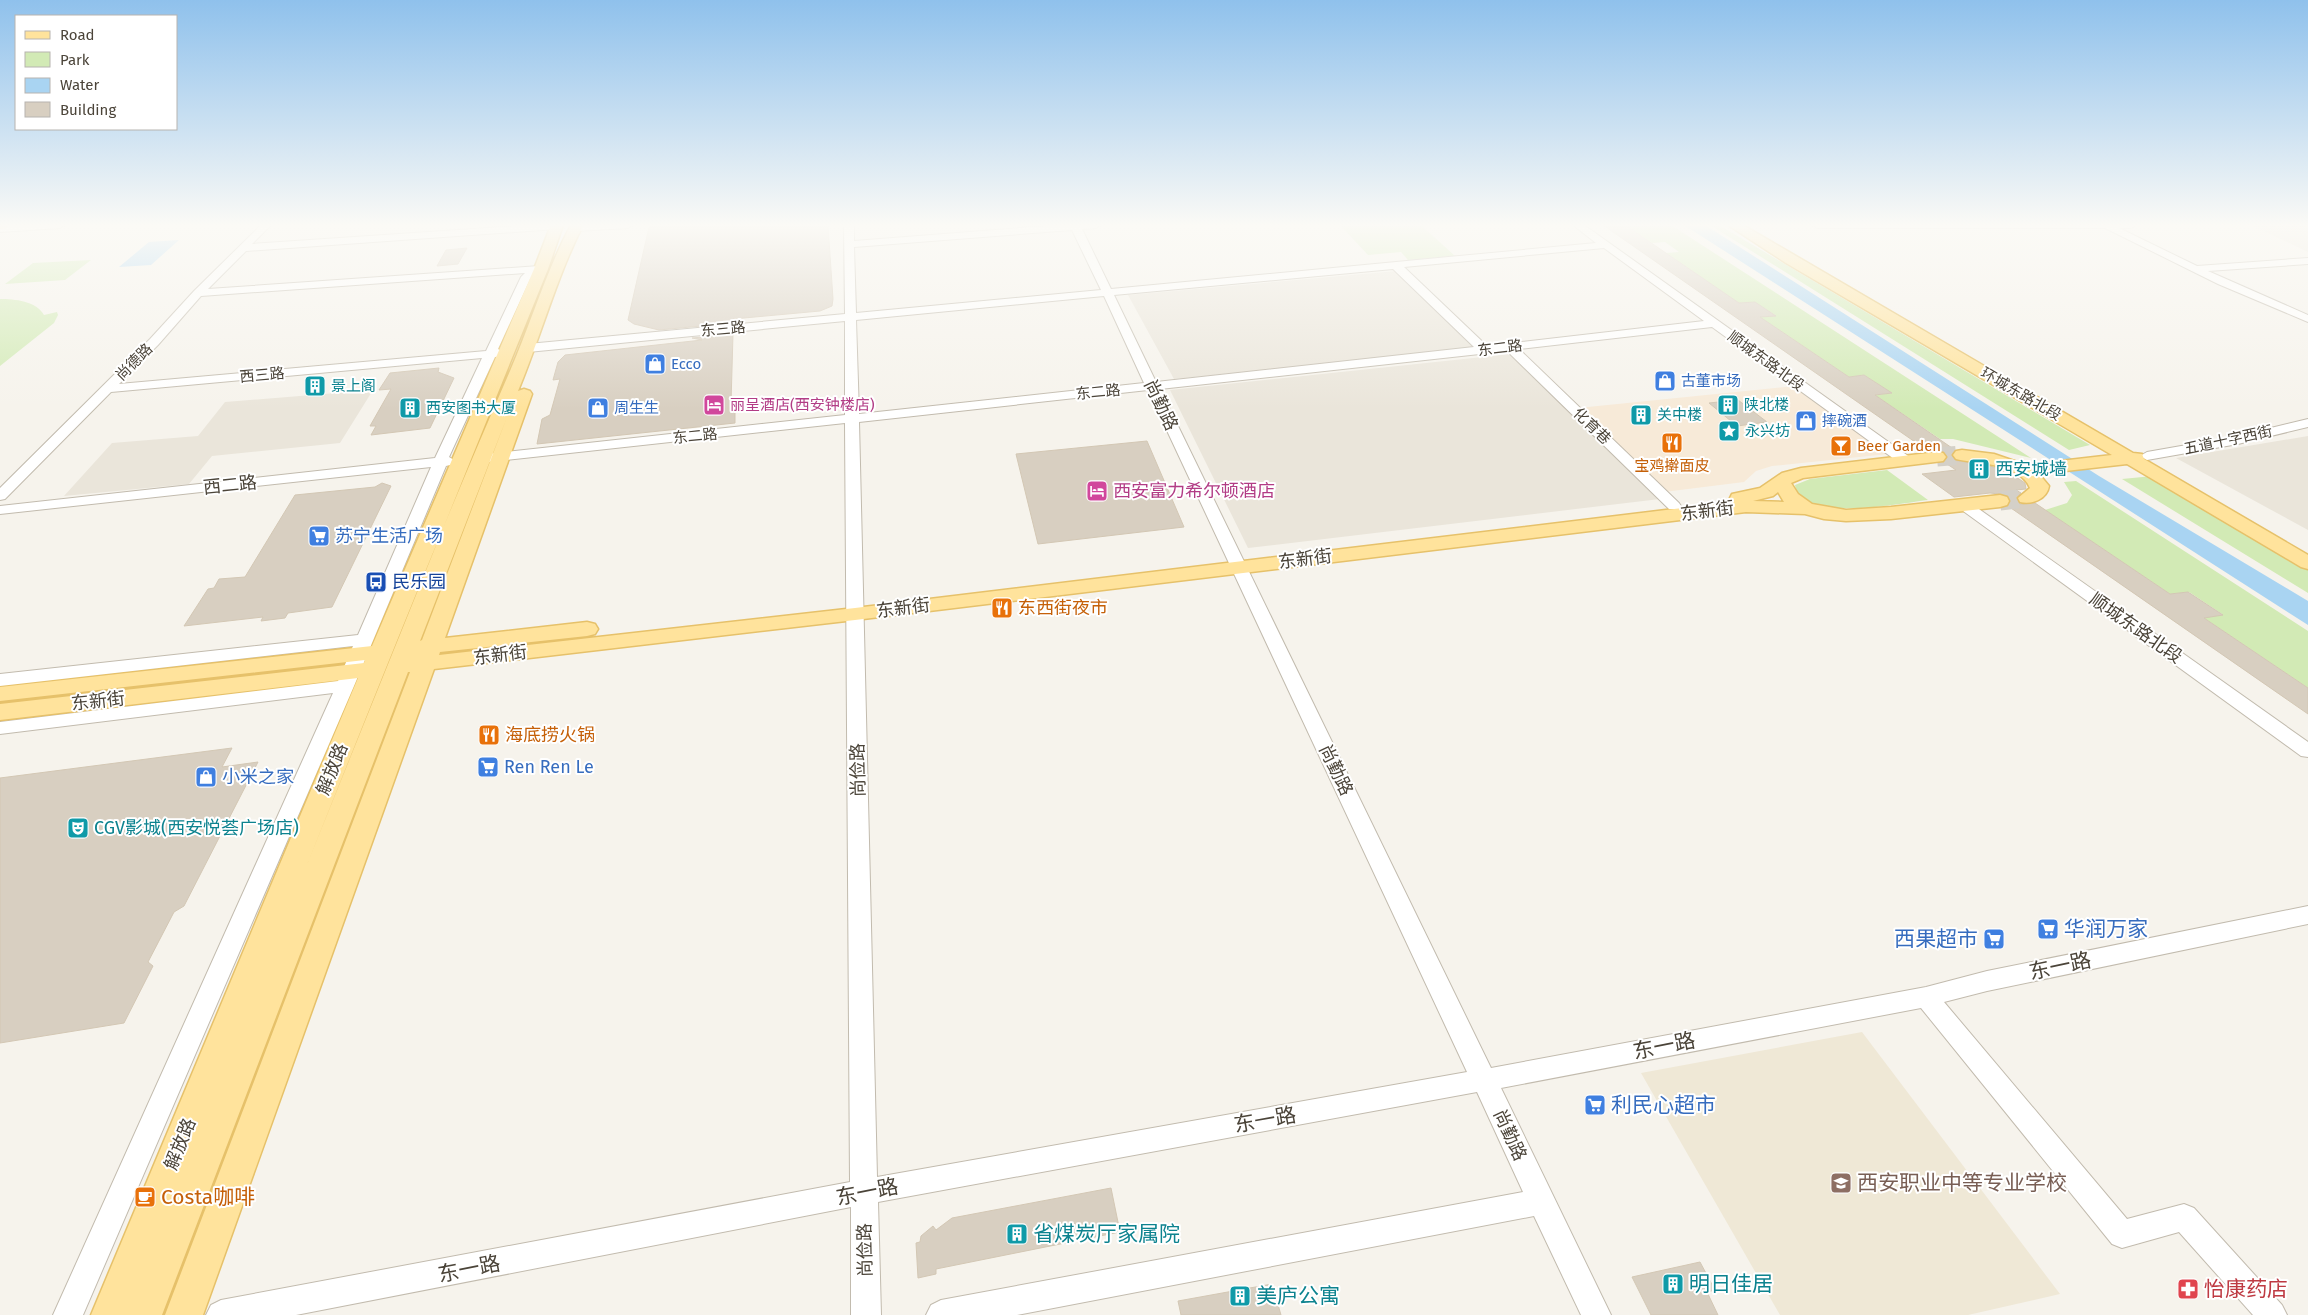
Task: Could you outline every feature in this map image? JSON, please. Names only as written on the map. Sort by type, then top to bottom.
[{"type":"main road","points":[[184,1315],[383,660],[491,457],[535,348],[551,286]]},
{"type":"main road","name":"环城东路北段","points":[[1841,286],[2139,457],[2308,563]]},
{"type":"main road","name":"解放路","points":[[143,1315],[383,660],[461,460],[499,353]]},
{"type":"main road","points":[[1962,455],[2003,461],[2022,470],[2040,486],[2039,491],[2027,498]]},
{"type":"main road","name":"东新街","points":[[0,712],[383,660],[855,607],[1750,496],[1766,492],[1788,477],[1800,473],[1937,457]]},
{"type":"main road","points":[[2022,470],[2139,457]]},
{"type":"main road","name":"环城东路北段","points":[[2139,457],[2308,545]]},
{"type":"main road","points":[[1781,482],[1785,493],[1805,508],[1824,513],[1859,516],[2000,501]]},
{"type":"main road","name":"东新街","points":[[1236,561],[1746,506],[1805,508]]},
{"type":"main road","name":"解放路","points":[[110,1315],[383,660]]},
{"type":"main road","name":"东新街","points":[[0,694],[383,660]]},
{"type":"street","name":"尚德路","points":[[0,496],[154,342],[204,286]]},
{"type":"street","points":[[198,293],[322,286]]},
{"type":"street","points":[[68,1315],[383,660],[440,462],[499,353],[523,286]]},
{"type":"street","name":"尚俭路","points":[[850,286],[866,1315]]},
{"type":"street","name":"尚勤路","points":[[1104,286],[1596,1315]]},
{"type":"street","name":"东三路","points":[[535,348],[1184,286]]},
{"type":"street","points":[[1417,286],[1484,350]]},
{"type":"street","name":"顺城东路北段","points":[[1663,286],[1906,461]]},
{"type":"street","points":[[2234,286],[2308,319]]},
{"type":"street","name":"东二路","points":[[491,457],[1484,350],[1714,323]]},
{"type":"street","name":"化育巷","points":[[1510,347],[1674,506]]},
{"type":"street","name":"西三路","points":[[107,389],[499,353]]},
{"type":"street","name":"五道十字西街","points":[[2139,457],[2238,440],[2308,422]]},
{"type":"street","name":"西二路","points":[[0,510],[461,460]]},
{"type":"street","name":"顺城东路北段","points":[[1964,505],[2308,751]]},
{"type":"street","points":[[0,680],[383,660]]},
{"type":"street","points":[[0,728],[383,660]]},
{"type":"street","name":"东一路","points":[[221,1315],[864,1192],[1484,1080],[1926,997],[1988,981],[2308,915]]},
{"type":"street","points":[[1926,997],[2122,1234],[2184,1217],[2272,1315]]},
{"type":"street","points":[[941,1315],[1542,1201]]},
{"type":"shaded area","points":[[1225,286],[1413,286],[1476,349],[1174,379],[1128,295]]},
{"type":"shaded area","points":[[1511,354],[1660,499],[1248,548],[1170,390]]},
{"type":"shaded area","name":"永兴坊","points":[[1795,386],[1888,454],[1772,466],[1756,471],[1744,482],[1664,492],[1578,408]]},
{"type":"shaded area","points":[[373,390],[340,443],[212,456],[189,484],[64,496],[112,443],[198,436],[225,402]]},
{"type":"shaded area","points":[[2308,436],[2308,530],[2176,458]]},
{"type":"shaded area","name":"西安职业中等专业学校","points":[[1862,1032],[2060,1294],[1968,1315],[1780,1315],[1641,1073]]},
{"type":"green space","points":[[1715,286],[1766,286],[2031,458],[1953,439],[1940,439],[1875,395],[1891,393],[1864,375],[1849,377],[1760,317],[1775,315],[1755,302],[1739,303]]},
{"type":"green space","points":[[1808,286],[1822,286],[2090,445],[2069,450]]},
{"type":"green space","points":[[0,299],[25,302],[36,307],[44,315],[57,312],[58,315],[54,323],[0,366]]},
{"type":"green space","points":[[1887,470],[1928,500],[1876,507],[1832,508],[1814,504],[1801,497],[1795,485],[1810,479]]},
{"type":"green space","points":[[2153,476],[2308,569],[2308,593],[2122,479]]},
{"type":"green space","points":[[2076,481],[2308,631],[2308,688],[2204,618],[2222,614],[2189,592],[2170,594],[2045,510],[2067,503],[2072,495],[2064,482]]},
{"type":"water","points":[[1780,286],[1801,286],[2099,476],[2308,601],[2308,625]]},
{"type":"building","points":[[636,286],[832,286],[832,306],[820,311],[733,319],[733,323],[659,330],[634,324],[628,320]]},
{"type":"building","name":"西安城墙","points":[[1691,286],[1715,286],[1739,303],[1755,302],[1776,316],[1760,317],[1849,377],[1864,375],[1892,393],[1875,395],[1955,450],[1951,455],[1954,460],[1976,464],[1981,468],[1990,466],[2007,471],[2025,483],[2026,489],[2016,490],[2021,493],[2016,498],[2020,504],[2035,503],[2170,594],[2188,592],[2223,615],[2204,618],[2308,688],[2308,714],[2008,506],[2011,500],[2008,495],[1990,493],[1954,497],[1922,474],[1956,470],[1944,462],[1948,457],[1944,452],[1928,451]]},
{"type":"building","points":[[733,334],[731,403],[735,403],[735,423],[537,444],[542,419],[550,415],[560,379],[553,380],[558,362],[565,355],[702,340],[692,338]]},
{"type":"building","name":"西安图书大厦","points":[[439,368],[438,372],[454,378],[430,428],[371,435],[376,426],[370,426],[391,389],[379,390],[390,373]]},
{"type":"building","points":[[1738,400],[1767,422],[1737,426],[1709,403]]},
{"type":"building","name":"西安富力希尔顿酒店","points":[[1147,441],[1184,527],[1038,544],[1016,454]]},
{"type":"building","name":"苏宁生活广场","points":[[382,483],[391,486],[332,607],[288,613],[285,618],[261,621],[263,617],[184,626],[208,589],[214,588],[219,579],[245,577],[295,495],[375,487]]},
{"type":"building","points":[[232,748],[222,767],[258,762],[184,906],[174,912],[148,962],[153,966],[124,1023],[0,1043],[0,778]]},
{"type":"building","name":"省煤炭厅家属院","points":[[1111,1188],[1120,1232],[936,1269],[936,1274],[918,1278],[916,1243],[920,1242],[921,1236],[933,1226],[936,1230],[952,1218]]},
{"type":"building","name":"明日佳居","points":[[1700,1262],[1715,1290],[1707,1292],[1718,1315],[1651,1315],[1632,1277]]},
{"type":"building","name":"美庐公寓","points":[[1272,1284],[1281,1315],[1181,1315],[1178,1301]]},
{"type":"tunnel","points":[[1937,457],[1962,455]]},
{"type":"tunnel","points":[[2000,501],[2027,498]]},
{"type":"place","name":"Ecco","points":[[655,364]]},
{"type":"place","name":"古董市场","points":[[1665,381]]},
{"type":"place","name":"景上阁","points":[[315,386]]},
{"type":"place","name":"丽呈酒店(西安钟楼店)","points":[[714,405]]},
{"type":"place","name":"陕北楼","points":[[1728,405]]},
{"type":"place","name":"西安图书大厦","points":[[410,408]]},
{"type":"place","name":"周生生","points":[[598,408]]},
{"type":"place","name":"关中楼","points":[[1641,415]]},
{"type":"place","name":"摔碗酒","points":[[1806,421]]},
{"type":"place","name":"永兴坊","points":[[1729,431]]},
{"type":"place","name":"宝鸡擀面皮","points":[[1672,443]]},
{"type":"place","name":"Beer Garden","points":[[1841,446]]},
{"type":"place","name":"西安城墙","points":[[1979,469]]},
{"type":"place","name":"西安富力希尔顿酒店","points":[[1097,491]]},
{"type":"place","name":"苏宁生活广场","points":[[319,536]]},
{"type":"place","name":"民乐园","points":[[376,582]]},
{"type":"place","name":"东西街夜市","points":[[1002,608]]},
{"type":"place","name":"海底捞火锅","points":[[489,735]]},
{"type":"place","name":"Ren Ren Le","points":[[488,767]]},
{"type":"place","name":"小米之家","points":[[206,777]]},
{"type":"place","name":"CGV影城(西安悦荟广场店)","points":[[78,828]]},
{"type":"place","name":"华润万家","points":[[2048,929]]},
{"type":"place","name":"西果超市","points":[[1994,939]]},
{"type":"place","name":"利民心超市","points":[[1595,1105]]},
{"type":"place","name":"西安职业中等专业学校","points":[[1841,1183]]},
{"type":"place","name":"Costa咖啡","points":[[145,1197]]},
{"type":"place","name":"省煤炭厅家属院","points":[[1017,1234]]},
{"type":"place","name":"明日佳居","points":[[1673,1284]]},
{"type":"place","name":"怡康药店","points":[[2188,1289]]},
{"type":"place","name":"美庐公寓","points":[[1240,1296]]}]
